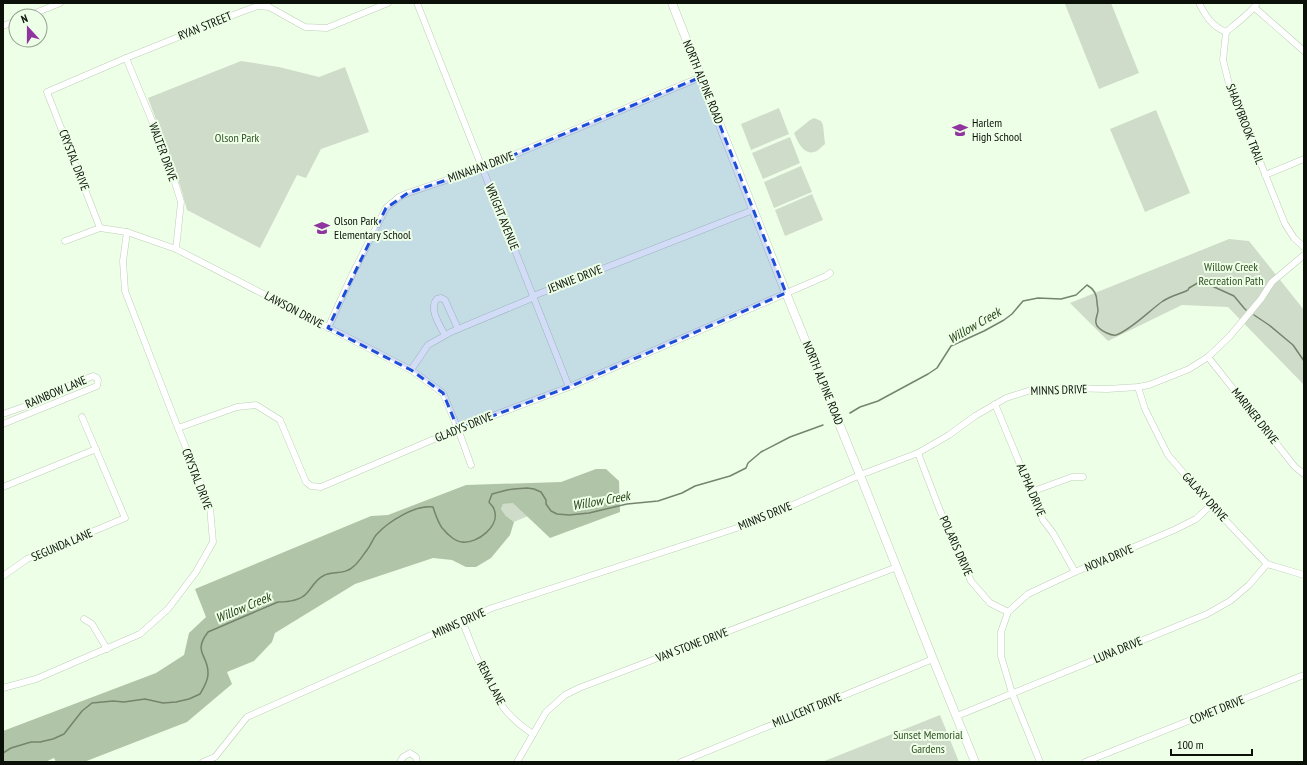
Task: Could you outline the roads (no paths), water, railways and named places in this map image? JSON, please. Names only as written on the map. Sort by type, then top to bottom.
[{"type":"main road","name":"NORTH ALPINE ROAD","points":[[672,3],[786,293],[975,762]]},
{"type":"street","points":[[48,8],[60,3]]},
{"type":"street","name":"RYAN STREET","points":[[47,92],[126,58],[258,6],[269,7],[305,26],[327,28],[388,3]]},
{"type":"street","name":"WRIGHT AVENUE","points":[[417,3],[568,387]]},
{"type":"street","points":[[1199,3],[1215,27],[1226,32],[1256,5],[1304,51]]},
{"type":"street","name":"SHADYBROOK TRAIL","points":[[1226,32],[1222,60],[1229,84],[1285,224],[1294,238],[1304,247]]},
{"type":"street","name":"WALTER DRIVE","points":[[126,58],[167,157],[181,202],[176,249]]},
{"type":"street","name":"MINAHAN DRIVE","points":[[328,328],[352,275],[386,208],[399,197],[482,168],[701,77]]},
{"type":"street","name":"CRYSTAL DRIVE","points":[[47,92],[100,228]]},
{"type":"street","points":[[1265,174],[1304,159]]},
{"type":"street","name":"JENNIE DRIVE","points":[[412,370],[428,344],[445,335],[530,299],[533,296],[753,210]]},
{"type":"street","name":"LAWSON DRIVE","points":[[65,241],[100,228],[127,232],[176,249],[412,370],[443,393],[471,465]]},
{"type":"street","name":"CRYSTAL DRIVE","points":[[3,688],[36,679],[140,634],[168,609],[196,572],[213,542],[210,507],[125,291],[123,261],[127,232]]},
{"type":"street","name":"MINNS DRIVE","points":[[203,762],[215,757],[247,717],[492,608],[752,523],[860,475],[918,453],[1006,398],[1028,391],[1064,388],[1108,389],[1138,387],[1149,385],[1189,369],[1208,357],[1230,336],[1245,319],[1272,282],[1304,255]]},
{"type":"street","name":"GLADYS DRIVE","points":[[178,428],[237,407],[256,405],[280,420],[306,482],[311,486],[321,487],[458,429],[568,387],[830,273]]},
{"type":"street","points":[[445,335],[434,309],[434,304],[437,299],[441,298],[445,300],[458,329]]},
{"type":"street","name":"MARINER DRIVE","points":[[1208,357],[1295,467],[1304,474]]},
{"type":"street","name":"RAINBOW LANE","points":[[3,414],[23,407],[42,397],[93,376],[98,380],[97,386],[3,424]]},
{"type":"street","name":"GALAXY DRIVE","points":[[1138,387],[1145,409],[1168,455],[1211,505],[1267,564],[1304,575]]},
{"type":"street","name":"ALPHA DRIVE","points":[[995,404],[1043,520],[1053,533],[1075,572]]},
{"type":"street","points":[[3,487],[96,449],[82,417]]},
{"type":"street","name":"SEGUNDA LANE","points":[[3,576],[28,559],[124,518],[96,449]]},
{"type":"street","name":"POLARIS DRIVE","points":[[918,453],[939,508],[971,581],[990,603],[1008,612]]},
{"type":"street","points":[[1031,492],[1072,477],[1083,477]]},
{"type":"street","name":"NOVA DRIVE","points":[[1008,612],[1028,594],[1075,572],[1174,530],[1196,518],[1211,505]]},
{"type":"street","name":"LUNA DRIVE","points":[[957,716],[1207,614],[1230,601],[1249,585],[1267,564]]},
{"type":"street","name":"VAN STONE DRIVE","points":[[517,762],[546,712],[565,696],[579,688],[897,567]]},
{"type":"street","points":[[1008,612],[1001,632],[1001,656],[1012,693],[1040,762]]},
{"type":"street","points":[[84,619],[92,624],[107,649]]},
{"type":"street","name":"RENA LANE","points":[[462,621],[487,679],[499,701],[518,723],[533,734]]},
{"type":"street","name":"MILLICENT DRIVE","points":[[681,762],[933,658]]},
{"type":"street","name":"COMET DRIVE","points":[[1085,762],[1304,675]]},
{"type":"street","points":[[400,762],[403,757],[410,753],[416,757],[417,762]]},
{"type":"waterway","name":"Willow Creek","points":[[850,413],[860,407],[878,401],[928,374],[937,368],[951,346],[1004,320],[1012,314],[1023,301],[1038,298],[1061,299],[1076,295],[1087,285],[1095,292],[1098,311],[1096,318],[1097,326],[1104,332],[1114,335],[1128,329],[1163,301],[1188,290],[1201,281],[1234,296],[1246,310]]},
{"type":"waterway","name":"Willow Creek","points":[[1254,315],[1269,325],[1293,345],[1304,361]]},
{"type":"waterway","name":"Willow Creek","points":[[3,753],[11,748],[31,742],[40,742],[53,739],[64,734],[82,711],[92,703],[113,701],[124,702],[145,699],[163,703],[176,702],[189,699],[200,694],[208,677],[208,668],[201,650],[203,639],[208,632],[278,602],[297,600],[306,594],[323,576],[351,569],[382,529],[395,519],[411,511],[419,508],[433,507],[440,526],[447,534],[457,541],[468,542],[481,537],[494,522],[494,509],[489,502],[492,494],[514,489],[534,489],[541,492],[551,511],[557,514],[569,515],[589,513],[627,504],[658,501],[682,493],[695,486],[730,476],[746,468],[748,463],[761,452],[790,437],[823,425]]},
{"type":"place","name":"Harlem High School","points":[[960,130]]},
{"type":"place","name":"Olson Park Elementary School","points":[[322,228]]},
{"type":"park label","name":"Olson Park","points":[[237,138]]},
{"type":"park label","name":"Willow Creek Recreation Path","points":[[1231,274]]},
{"type":"park label","name":"Sunset Memorial Gardens","points":[[928,742]]}]
